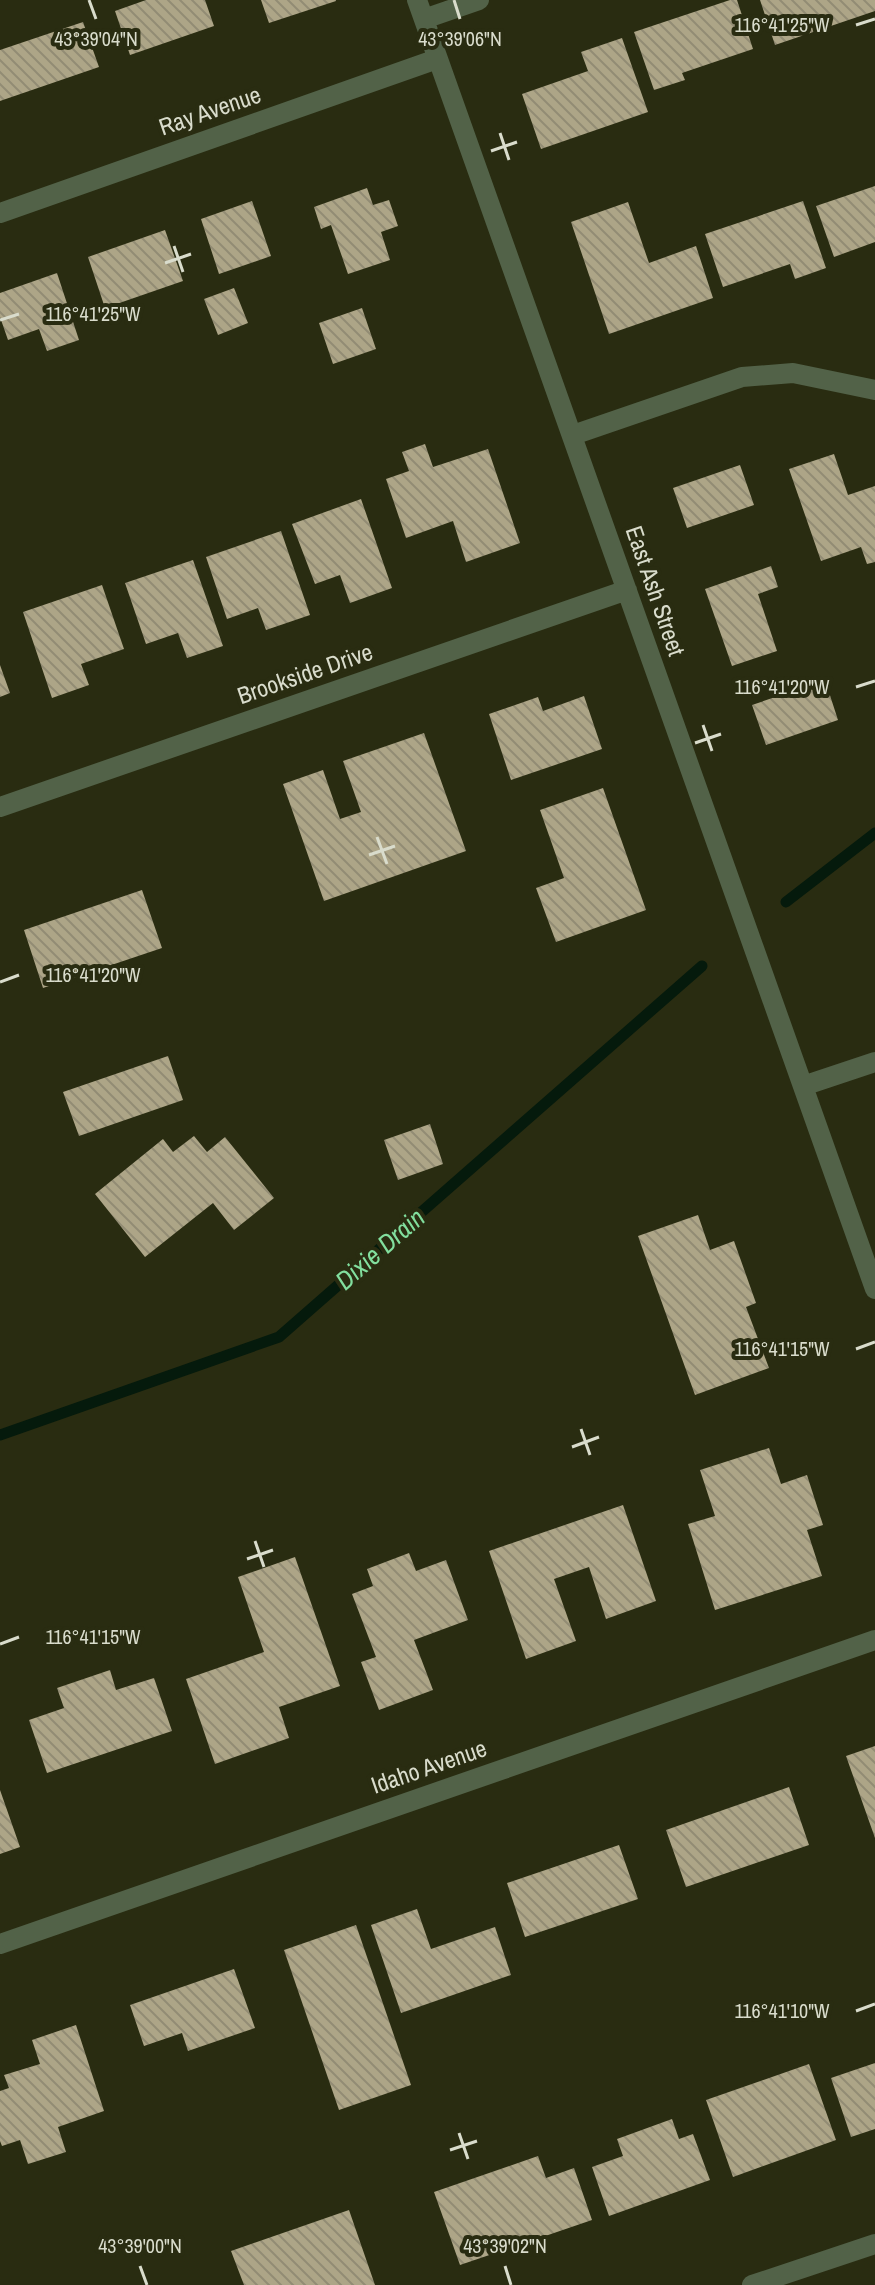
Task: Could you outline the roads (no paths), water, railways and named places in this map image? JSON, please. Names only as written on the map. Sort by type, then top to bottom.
[{"type":"street","points":[[420,9],[479,0]]},
{"type":"street","name":"East Ash Street","points":[[420,9],[875,1289]]},
{"type":"street","name":"Ray Avenue","points":[[0,213],[437,59]]},
{"type":"street","points":[[573,435],[742,377],[793,373],[875,390]]},
{"type":"street","name":"Brookside Drive","points":[[0,807],[627,590]]},
{"type":"street","points":[[803,1086],[875,1062]]},
{"type":"street","name":"Idaho Avenue","points":[[0,1944],[875,1640]]},
{"type":"street","points":[[752,2285],[875,2244]]},
{"type":"waterway","name":"Dixie Drain","points":[[786,902],[875,833]]},
{"type":"waterway","name":"Dixie Drain","points":[[0,1435],[279,1337],[702,966]]}]
